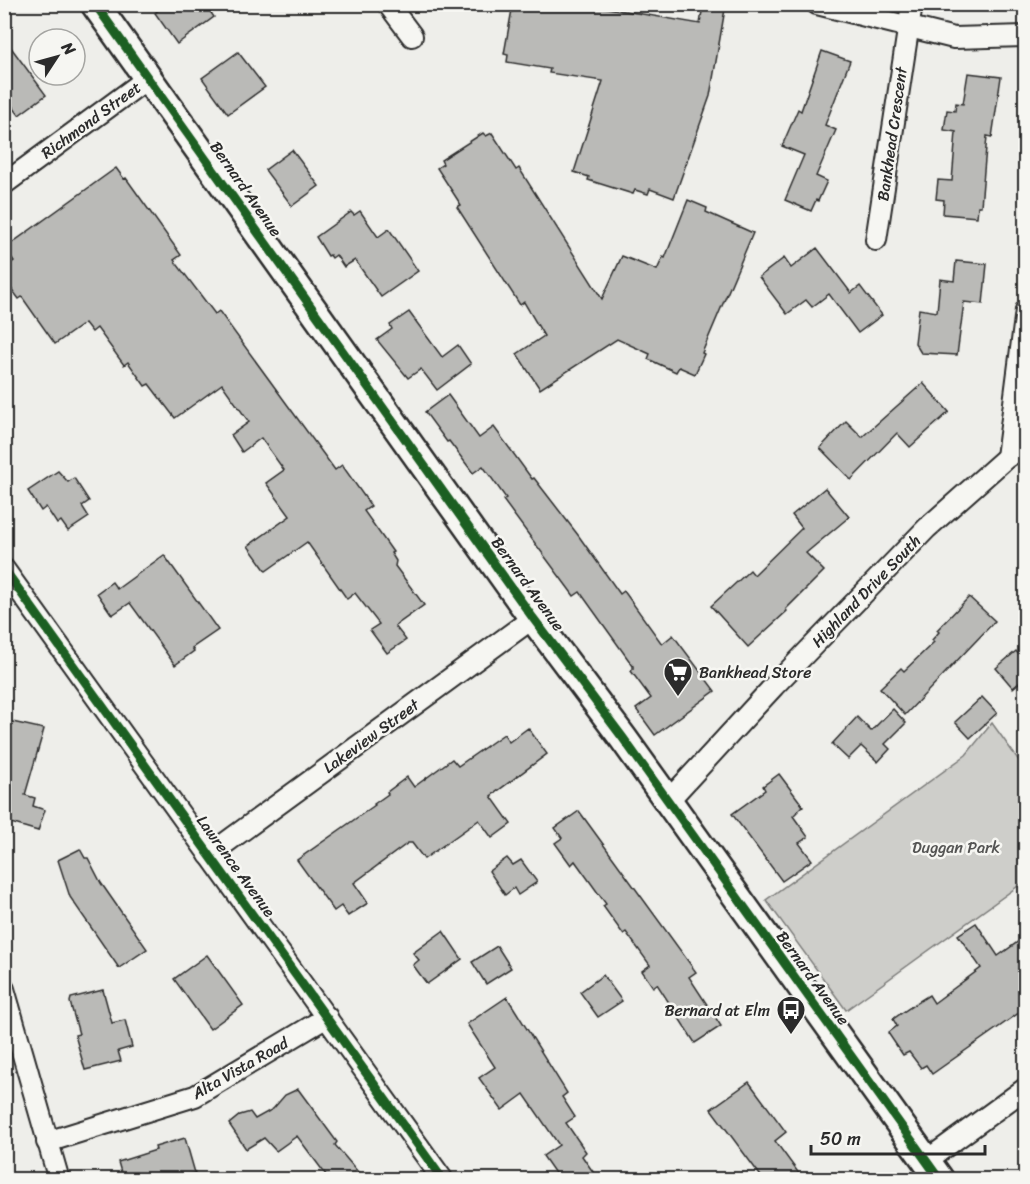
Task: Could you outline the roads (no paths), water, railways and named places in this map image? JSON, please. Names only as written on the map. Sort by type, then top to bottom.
[{"type":"street","name":"Bernard Avenue","points":[[95,4],[533,618],[668,801],[933,1170]]},
{"type":"street","points":[[388,4],[412,36]]},
{"type":"street","points":[[817,4],[954,38],[1026,36]]},
{"type":"street","name":"Bankhead Crescent","points":[[876,240],[912,4]]},
{"type":"street","name":"Richmond Street","points":[[4,184],[148,78]]},
{"type":"street","points":[[1007,457],[1026,309]]},
{"type":"street","name":"Highland Drive South","points":[[668,801],[774,686],[927,528],[1007,457],[1026,446]]},
{"type":"street","name":"Lawrence Avenue","points":[[4,569],[443,1179]]},
{"type":"street","name":"Lakeview Street","points":[[209,855],[533,618]]},
{"type":"street","points":[[4,989],[59,1179]]},
{"type":"street","name":"Alta Vista Road","points":[[47,1142],[195,1096],[327,1017]]},
{"type":"street","points":[[933,1170],[1026,1088]]},
{"type":"place","name":"Bankhead Store","points":[[678,698]]},
{"type":"place","name":"Bernard at Elm","points":[[791,1036]]},
{"type":"park label","name":"Duggan Park","points":[[956,847]]}]
